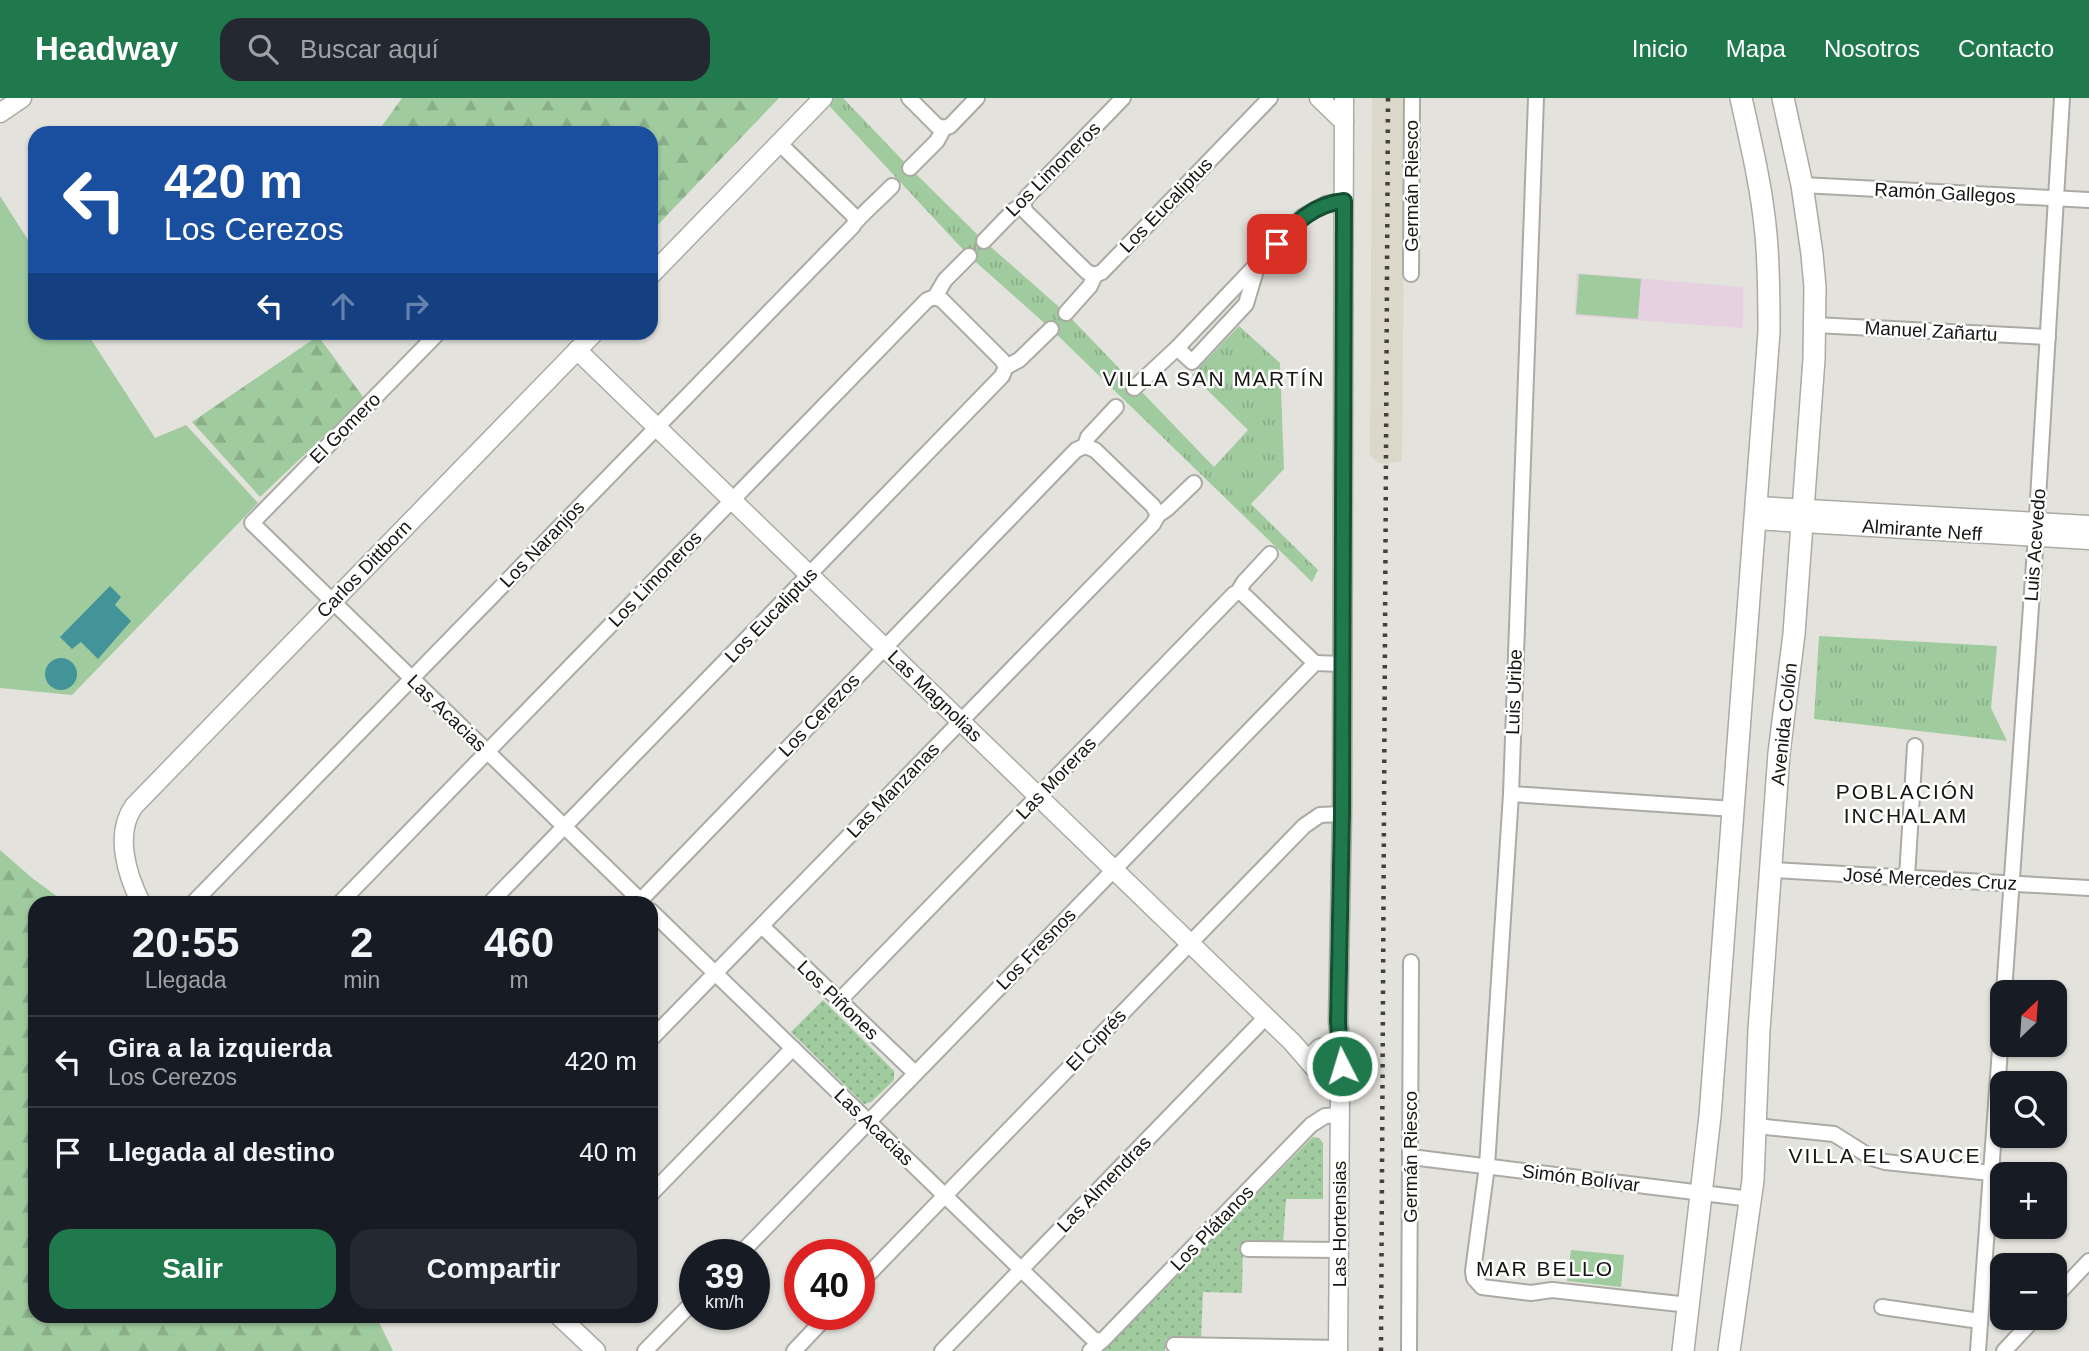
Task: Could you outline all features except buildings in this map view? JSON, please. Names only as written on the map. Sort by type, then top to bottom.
[{"type":"main road","points":[[1683,1351],[1710,1116],[1769,332],[1769,267],[1759,183],[1741,98]]},
{"type":"main road","name":"Avenida Colón","points":[[1729,1351],[1751,1199],[1759,1030],[1779,753],[1804,516],[1815,325],[1812,254],[1802,186],[1783,98]]},
{"type":"street","points":[[0,113],[22,98]]},
{"type":"street","points":[[658,268],[823,98]]},
{"type":"street","points":[[909,98],[937,125],[944,128],[950,126],[977,98]]},
{"type":"street","name":"Los Limoneros","points":[[984,241],[1014,210],[1023,205],[1026,198],[1124,98]]},
{"type":"street","name":"Los Eucaliptus","points":[[1066,313],[1090,286],[1095,275],[1102,272],[1270,98]]},
{"type":"street","points":[[1319,98],[1344,122]]},
{"type":"street","name":"Las Hortensias","points":[[1338,1349],[1339,1106],[1327,1060],[1338,1022],[1342,814],[1344,98]]},
{"type":"street","name":"Germán Riesco","points":[[1410,274],[1412,98]]},
{"type":"street","name":"Luis Uribe","points":[[1536,98],[1511,794],[1487,1166],[1473,1272],[1478,1284],[1488,1288],[1531,1293],[1552,1290],[1689,1305]]},
{"type":"street","name":"Luis Acevedo","points":[[2005,980],[2037,530],[2062,98]]},
{"type":"street","points":[[910,168],[937,141],[944,128]]},
{"type":"street","points":[[779,143],[855,220]]},
{"type":"street","name":"Los Naranjos","points":[[200,896],[853,226],[855,220],[866,213],[892,186]]},
{"type":"street","name":"Ramón Gallegos","points":[[1802,186],[2089,200]]},
{"type":"street","points":[[1135,388],[1177,348],[1296,223],[1326,204],[1344,201]]},
{"type":"street","points":[[1023,205],[1026,212],[1087,272],[1095,275]]},
{"type":"street","name":"Los Limoneros","points":[[347,896],[928,299],[935,297],[945,280],[969,256]]},
{"type":"street","points":[[935,297],[942,300],[1006,367]]},
{"type":"street","name":"Manuel Zañartu","points":[[1815,325],[2048,337]]},
{"type":"street","name":"Los Eucaliptus","points":[[497,896],[1002,376],[1006,367],[1019,360],[1051,329]]},
{"type":"street","name":"El Gomero","points":[[251,523],[431,340]]},
{"type":"street","name":"Carlos Dittborn","points":[[138,896],[127,866],[124,838],[127,819],[134,807],[588,340]]},
{"type":"street","name":"Las Magnolias","points":[[578,351],[1292,1042],[1327,1060]]},
{"type":"street","name":"Los Cerezos","points":[[651,896],[1076,450],[1085,446],[1091,433],[1116,407]]},
{"type":"street","points":[[1085,446],[1095,450],[1153,506],[1158,515]]},
{"type":"street","name":"Las Manzanas","points":[[658,1032],[1153,524],[1158,515],[1194,483]]},
{"type":"street","name":"Almirante Neff","points":[[1756,513],[2037,530],[2089,541]]},
{"type":"street","name":"Las Acacias","points":[[251,523],[635,896]]},
{"type":"street","name":"Almirante Neff","points":[[2037,530],[2089,525]]},
{"type":"street","name":"Las Moreras","points":[[839,1001],[1238,592],[1270,554]]},
{"type":"street","points":[[1238,592],[1315,663],[1341,664]]},
{"type":"street","name":"Los Fresnos","points":[[755,1239],[1315,663]]},
{"type":"street","points":[[1907,877],[1915,746]]},
{"type":"street","points":[[1511,794],[1734,809]]},
{"type":"street","name":"El Ciprés","points":[[875,1268],[1309,821],[1327,813],[1342,814]]},
{"type":"street","name":"José Mercedes Cruz","points":[[1772,870],[2089,888]]},
{"type":"street","name":"Las Acacias","points":[[658,918],[1093,1339],[1094,1346]]},
{"type":"street","name":"Los Piñones","points":[[764,925],[766,930],[915,1073]]},
{"type":"street","name":"Germán Riesco","points":[[1409,1351],[1411,962]]},
{"type":"street","name":"Las Almendras","points":[[942,1351],[1266,1017]]},
{"type":"street","points":[[658,1187],[793,1048]]},
{"type":"street","points":[[1992,1162],[1999,1057]]},
{"type":"street","name":"Los Plátanos","points":[[1094,1346],[1104,1339],[1311,1125],[1339,1106]]},
{"type":"street","points":[[1756,1126],[1834,1134],[1872,1158],[1885,1162],[1990,1173]]},
{"type":"street","name":"Simón Bolívar","points":[[1410,1157],[1751,1199]]},
{"type":"street","points":[[1978,1351],[1990,1186]]},
{"type":"street","points":[[1248,1249],[1339,1250]]},
{"type":"street","points":[[2067,1284],[2089,1261]]},
{"type":"street","points":[[1882,1307],[1980,1321]]},
{"type":"street","points":[[645,1351],[679,1316]]},
{"type":"street","points":[[566,1323],[596,1351]]},
{"type":"street","points":[[794,1351],[814,1330]]},
{"type":"street","points":[[2004,1351],[2024,1330]]},
{"type":"street","points":[[1174,1345],[1338,1349]]},
{"type":"shaded area","points":[[1372,98],[1405,98],[1402,461],[1386,464],[1379,463],[1370,455]]},
{"type":"shaded area","points":[[1576,273],[1743,287],[1743,328],[1575,316]]},
{"type":"green space","points":[[402,98],[779,98],[658,225],[658,126],[382,126]]},
{"type":"green space","points":[[822,98],[843,98],[984,241],[1066,313],[1214,467],[1248,430],[1192,375],[1239,326],[1280,363],[1284,469],[1251,504],[1318,570],[1312,582],[1051,329],[969,256]]},
{"type":"green space","points":[[0,196],[28,240],[28,340],[92,340],[155,438],[186,425],[258,503],[72,695],[0,688]]},
{"type":"green space","points":[[1579,274],[1641,279],[1638,319],[1576,314]]},
{"type":"green space","points":[[312,340],[321,340],[364,398],[260,497],[192,422]]},
{"type":"green space","points":[[1819,636],[1997,646],[1991,708],[2007,741],[1814,719]]},
{"type":"green space","points":[[0,850],[56,896],[28,896],[28,1323],[379,1323],[393,1351],[0,1351]]},
{"type":"green space","points":[[823,1000],[894,1071],[894,1080],[871,1102],[864,1104],[791,1032]]},
{"type":"green space","points":[[1313,1137],[1319,1138],[1323,1143],[1323,1199],[1286,1199],[1283,1244],[1243,1242],[1242,1293],[1203,1292],[1201,1339],[1166,1339],[1165,1351],[1102,1351]]},
{"type":"green space","points":[[1571,1250],[1624,1255],[1621,1287],[1567,1281]]},
{"type":"water","points":[[110,586],[121,597],[115,605],[131,621],[98,659],[81,642],[72,649],[60,637]]},
{"type":"water","points":[[61,658],[72,663],[77,674],[72,685],[61,690],[50,685],[45,674],[50,663]]},
{"type":"railway","points":[[1381,1351],[1388,98]]},
{"type":"district","name":"VILLA SAN MARTÍN","points":[[1214,378]]},
{"type":"district","name":"POBLACIÓN INCHALAM","points":[[1906,803]]},
{"type":"district","name":"VILLA EL SAUCE","points":[[1885,1155]]},
{"type":"district","name":"MAR BELLO","points":[[1545,1268]]},
{"type":"route","points":[[1277,244],[1310,212],[1326,204],[1344,201],[1342,814],[1338,1022],[1342,1066]]}]
